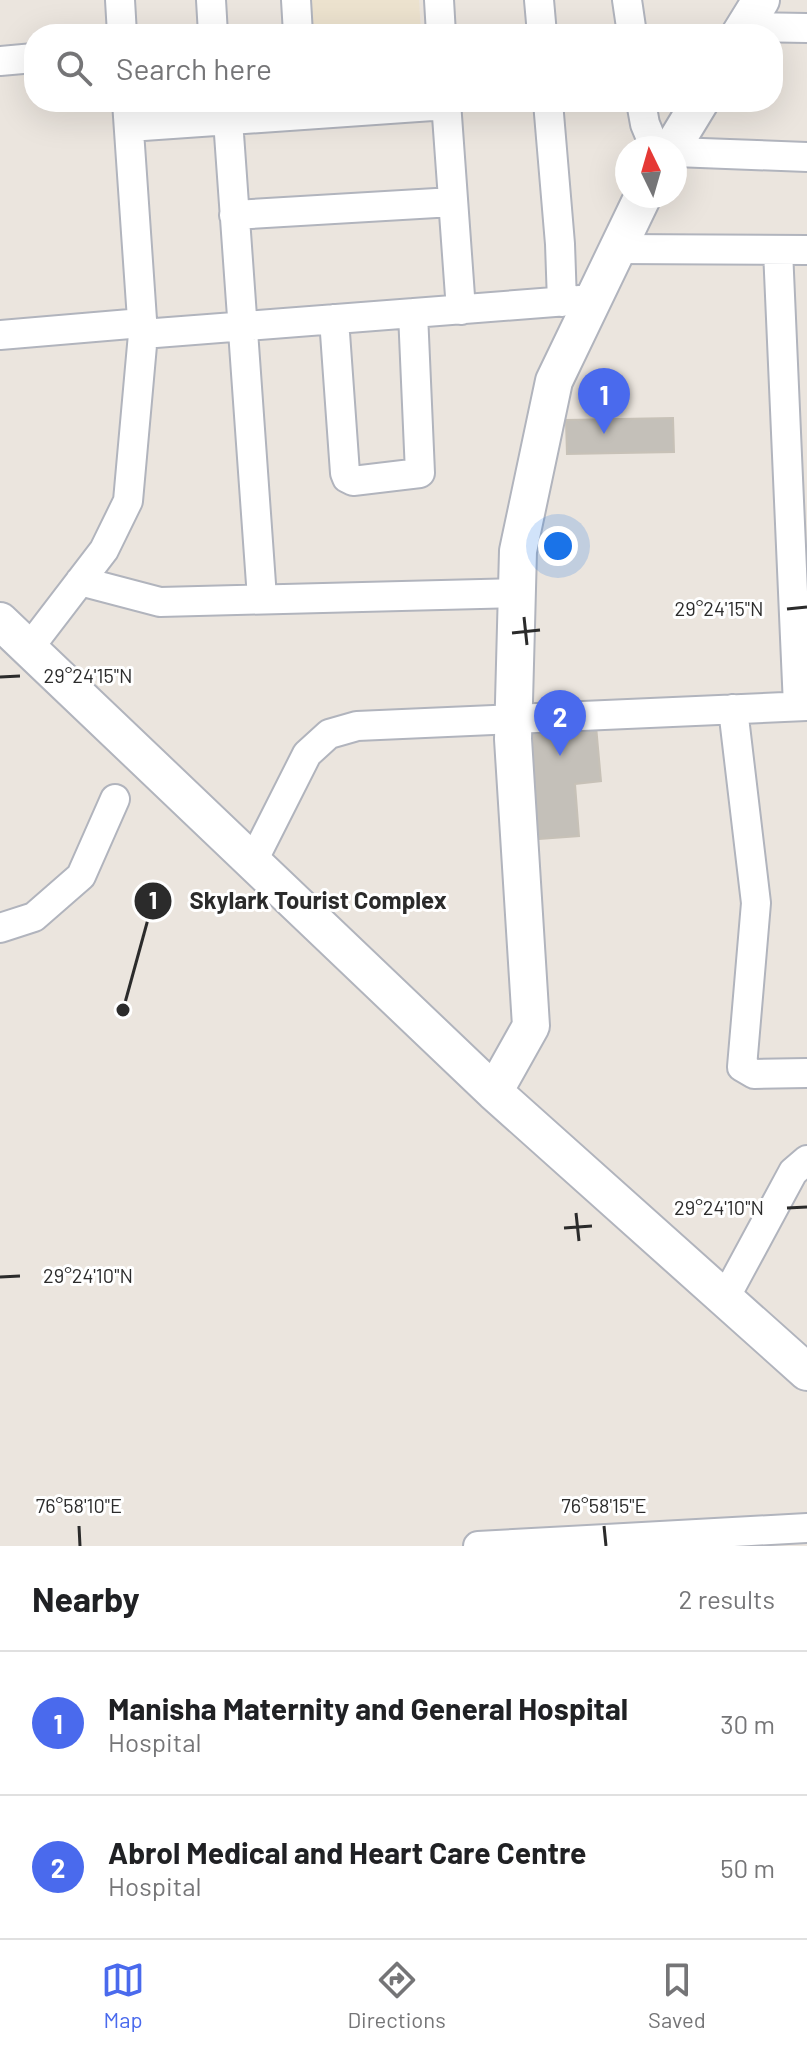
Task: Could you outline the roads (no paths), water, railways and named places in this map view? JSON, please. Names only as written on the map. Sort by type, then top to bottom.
[{"type":"street","points":[[120,0],[121,24]]},
{"type":"street","points":[[211,0],[212,24]]},
{"type":"street","points":[[296,0],[297,24]]},
{"type":"street","points":[[439,0],[440,24]]},
{"type":"street","points":[[539,0],[541,24]]},
{"type":"street","points":[[627,0],[631,24]]},
{"type":"street","points":[[748,20],[778,24]]},
{"type":"street","points":[[783,25],[807,28]]},
{"type":"street","points":[[0,61],[24,59]]},
{"type":"street","points":[[29,648],[104,550],[128,501],[142,328],[128,115],[257,112]]},
{"type":"street","points":[[447,112],[461,310]]},
{"type":"street","points":[[549,112],[560,244],[577,301]]},
{"type":"street","points":[[643,112],[650,136]]},
{"type":"street","points":[[682,136],[695,112]]},
{"type":"street","points":[[222,115],[234,215],[262,598]]},
{"type":"street","points":[[687,151],[807,157]]},
{"type":"street","points":[[234,215],[453,202]]},
{"type":"street","points":[[494,1092],[531,1026],[513,720],[518,551],[554,381],[577,301],[617,249],[637,208]]},
{"type":"street","points":[[617,249],[807,250]]},
{"type":"street","points":[[253,861],[307,754],[329,734],[357,726],[803,706],[798,475],[778,250]]},
{"type":"street","points":[[0,335],[241,326],[577,301]]},
{"type":"street","points":[[334,319],[345,473],[353,481],[420,473],[413,313]]},
{"type":"street","points":[[80,581],[160,602],[517,593]]},
{"type":"street","points":[[0,621],[494,1092],[807,1372]]},
{"type":"street","points":[[733,709],[756,903],[742,1067],[754,1074],[807,1073]]},
{"type":"street","points":[[0,928],[34,917],[81,876],[115,799]]},
{"type":"street","points":[[725,1298],[793,1172],[807,1160]]},
{"type":"street","points":[[478,1546],[807,1528]]},
{"type":"place","name":"Manisha Maternity and General Hospital","points":[[604,434]]},
{"type":"place","name":"Abrol Medical and Heart Care Centre","points":[[560,756]]},
{"type":"place","name":"Skylark Tourist Complex","points":[[123,1010]]}]
